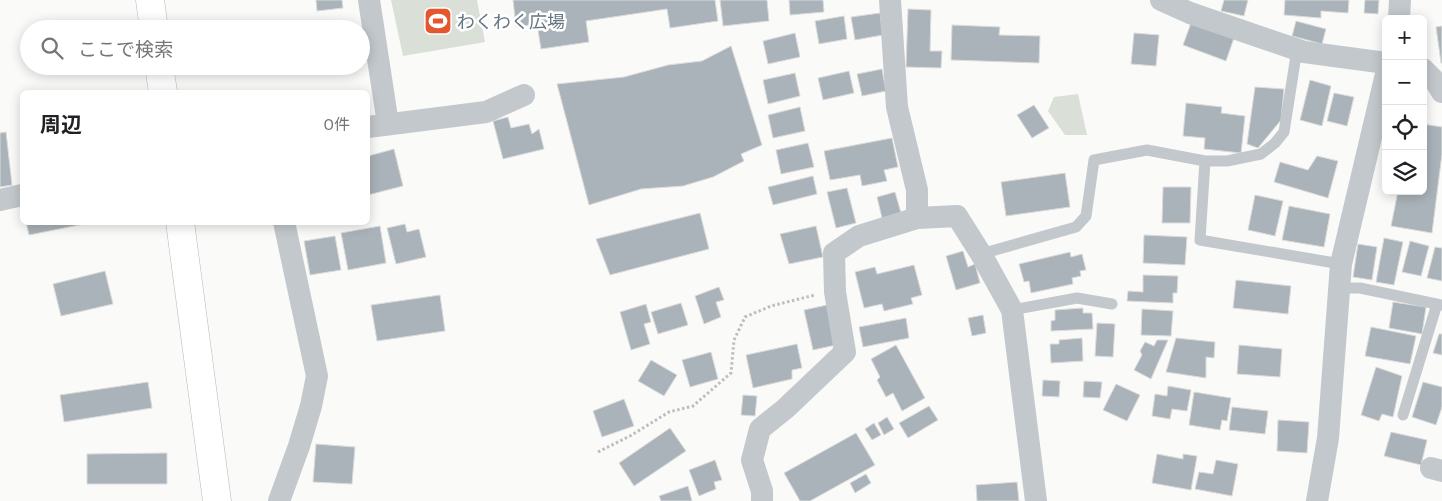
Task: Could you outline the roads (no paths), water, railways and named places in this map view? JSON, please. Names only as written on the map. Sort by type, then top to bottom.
[{"type":"street","points":[[150,0],[153,20]]},
{"type":"street","points":[[369,0],[378,126],[486,112],[524,95]]},
{"type":"street","points":[[890,0],[897,107],[916,190],[917,218]]},
{"type":"street","points":[[1161,0],[1190,13],[1297,49],[1382,62]]},
{"type":"street","points":[[1399,15],[1400,0]]},
{"type":"street","points":[[1427,74],[1436,82],[1442,92]]},
{"type":"street","points":[[160,75],[163,90]]},
{"type":"street","points":[[1317,501],[1328,438],[1341,264],[1382,91]]},
{"type":"street","points":[[0,200],[20,195]]},
{"type":"street","points":[[762,501],[762,491],[752,460],[760,429],[785,409],[845,352],[835,292],[834,253],[859,236],[917,218],[957,216],[981,254],[1012,310],[1036,501]]},
{"type":"street","points":[[180,225],[217,501]]},
{"type":"street","points":[[280,501],[304,430],[317,376],[286,225]]},
{"type":"lane","points":[[981,254],[1076,227],[1086,216],[1094,160],[1147,150],[1205,161],[1227,161],[1261,154],[1275,143],[1284,132],[1297,49]]},
{"type":"lane","points":[[1205,161],[1200,240],[1341,264]]},
{"type":"lane","points":[[1340,288],[1360,288],[1440,305],[1403,415]]},
{"type":"lane","points":[[1012,310],[1077,298],[1112,304]]},
{"type":"place","name":"わくわく広場","points":[[438,21]]}]
